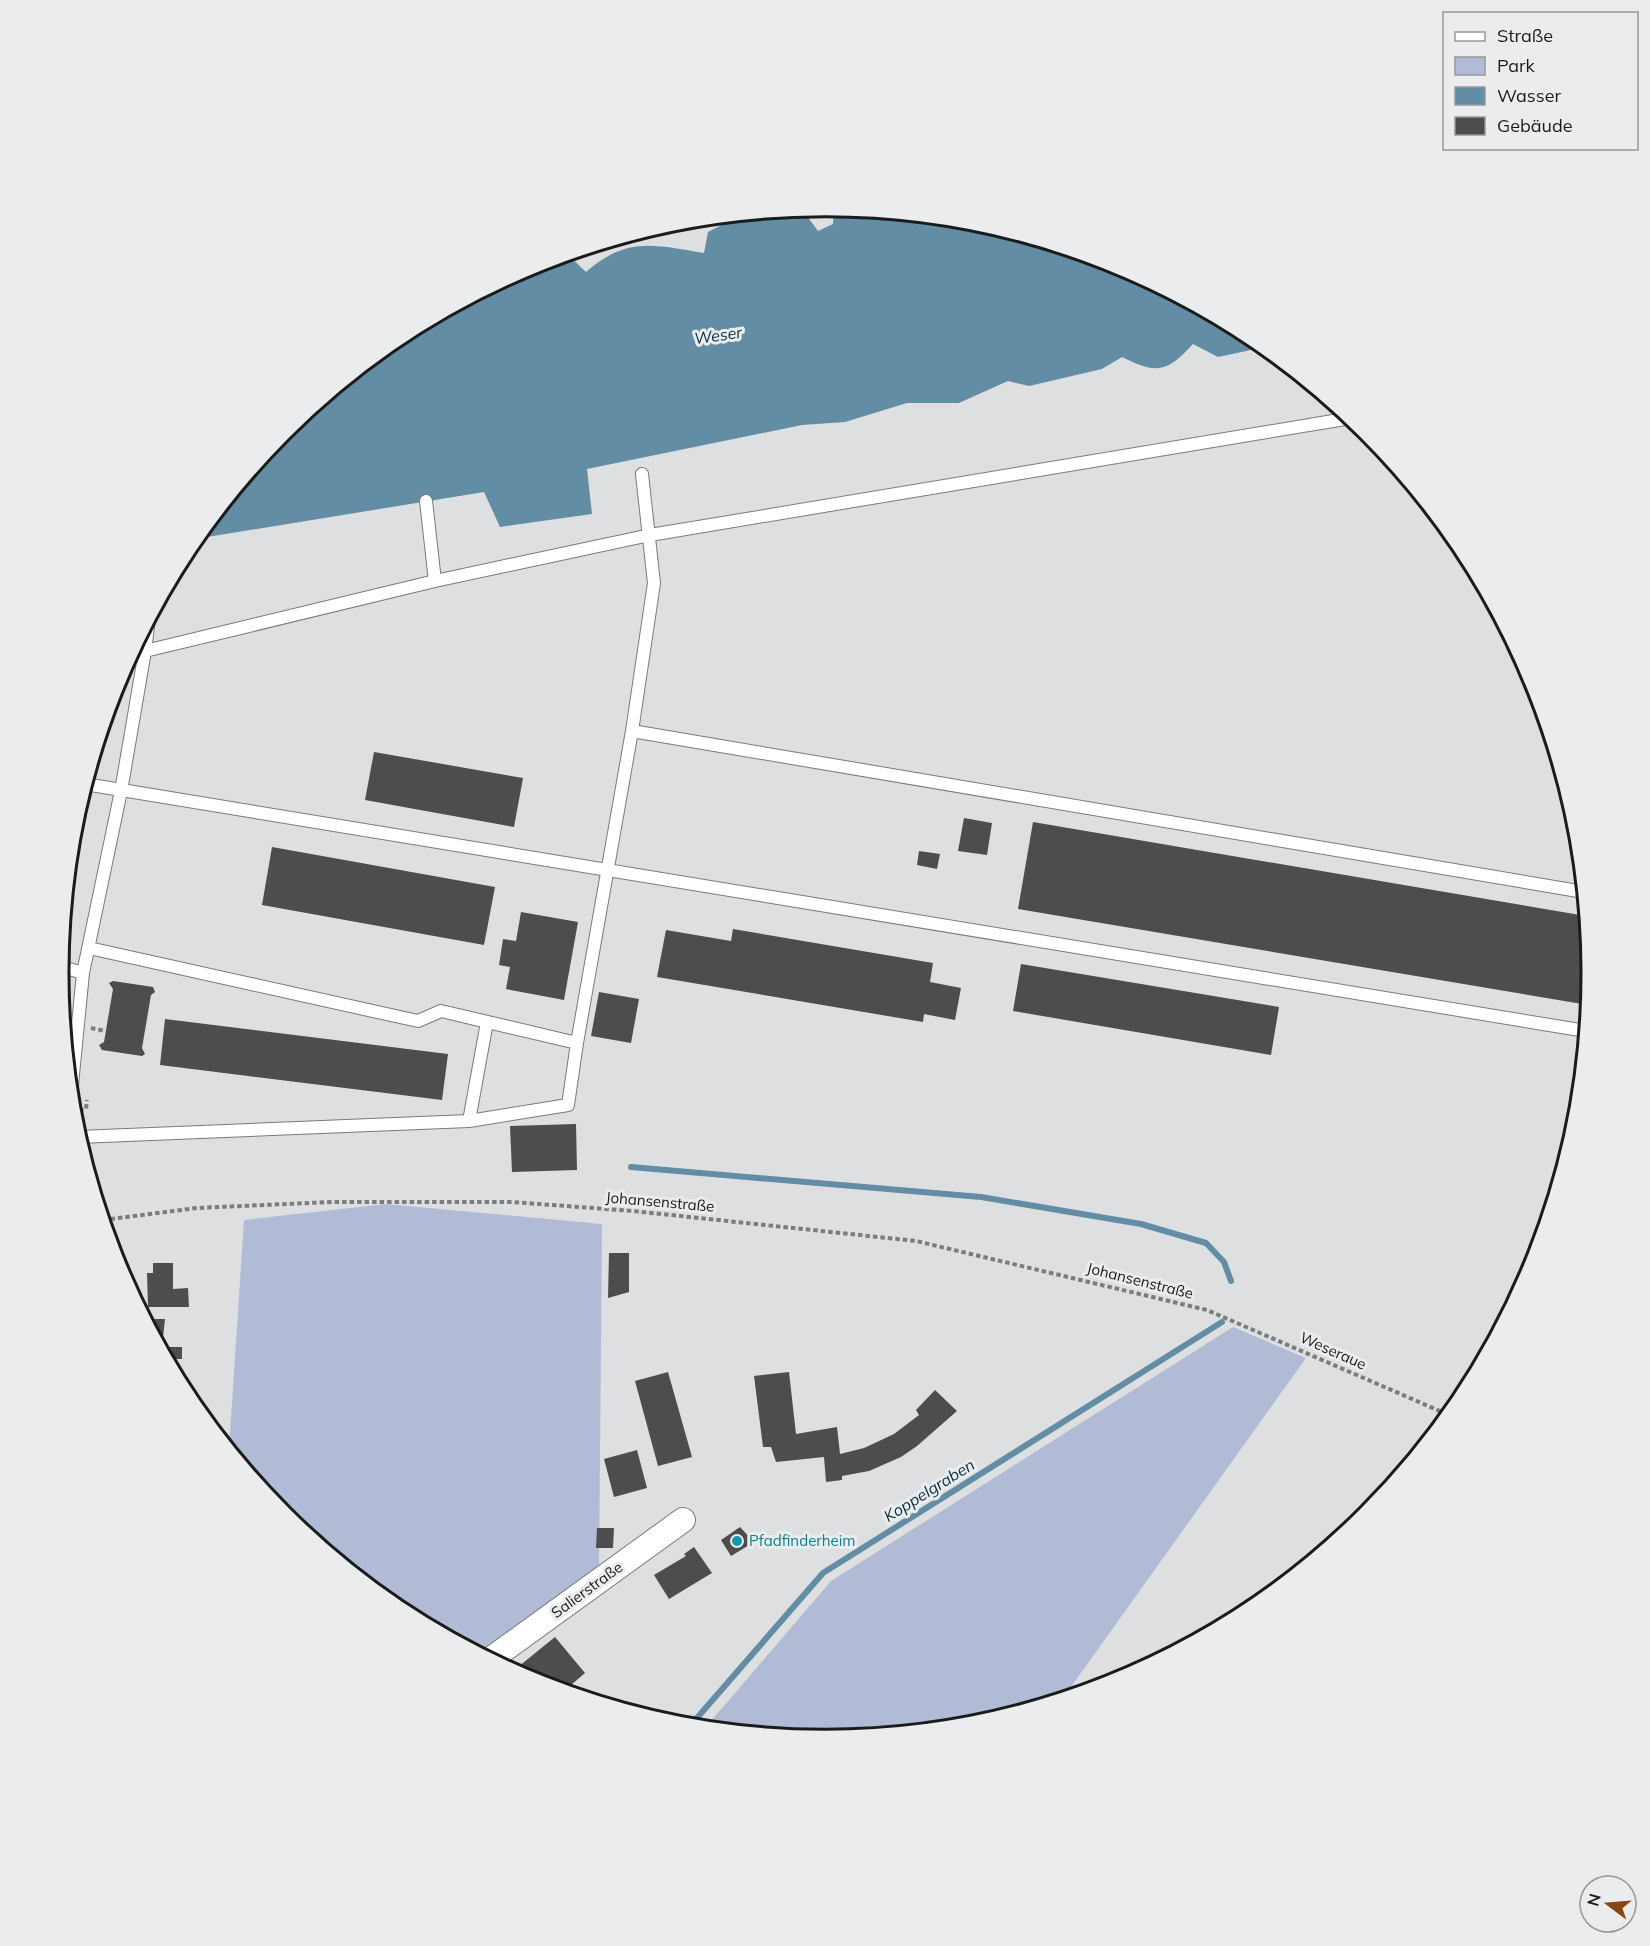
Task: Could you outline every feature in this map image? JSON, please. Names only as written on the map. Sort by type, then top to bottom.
[{"type":"street","name":"Salierstraße","points":[[498,1654],[683,1520]]},
{"type":"lane","points":[[145,651],[435,581],[650,535],[1340,420]]},
{"type":"lane","points":[[88,1137],[469,1120],[568,1105],[632,731],[654,583],[642,474]]},
{"type":"lane","points":[[426,501],[435,581]]},
{"type":"lane","points":[[73,1044],[83,973],[121,791],[146,641]]},
{"type":"lane","points":[[632,731],[1576,891]]},
{"type":"lane","points":[[93,786],[1578,1030]]},
{"type":"lane","points":[[89,948],[418,1021],[441,1011],[578,1043]]},
{"type":"lane","points":[[69,969],[83,973]]},
{"type":"lane","points":[[469,1120],[487,1022]]},
{"type":"path","name":"Johansenstraße","points":[[110,1219],[197,1208],[390,1200],[512,1202],[633,1211],[916,1241],[1207,1310]]},
{"type":"path","name":"Weseraue","points":[[1207,1310],[1441,1411]]},
{"type":"green space","points":[[386,1204],[602,1224],[599,1573],[490,1650],[405,1602],[365,1573],[290,1508],[230,1439],[244,1220]]},
{"type":"green space","points":[[1233,1327],[1306,1358],[1070,1688],[1021,1703],[924,1723],[825,1729],[712,1720],[831,1581]]},
{"type":"water","name":"Weser","points":[[833,217],[924,223],[1021,243],[1068,257],[1159,295],[1203,318],[1253,350],[1218,357],[1193,344],[1176,361],[1160,368],[1144,366],[1122,357],[1102,369],[1029,386],[1008,381],[959,403],[907,403],[845,422],[802,425],[587,469],[592,514],[500,527],[484,492],[208,537],[225,513],[290,438],[327,405],[405,344],[491,295],[574,260],[586,272],[615,253],[628,248],[656,246],[704,253],[708,232],[725,223],[808,218],[818,231],[833,224]]},
{"type":"building","points":[[374,752],[523,778],[514,827],[365,800]]},
{"type":"building","points":[[964,818],[992,823],[987,855],[958,851]]},
{"type":"building","points":[[1033,822],[1578,915],[1580,1004],[1018,909]]},
{"type":"building","points":[[272,847],[495,887],[484,945],[262,905]]},
{"type":"building","points":[[919,851],[940,854],[937,869],[917,865]]},
{"type":"building","points":[[521,912],[578,922],[564,1000],[506,989],[510,967],[499,965],[503,939],[516,941]]},
{"type":"building","points":[[733,929],[933,963],[930,982],[961,988],[955,1020],[924,1014],[923,1022],[657,977],[666,930],[731,941]]},
{"type":"building","points":[[1021,964],[1279,1007],[1271,1055],[1013,1011]]},
{"type":"building","points":[[113,981],[153,987],[155,992],[151,995],[142,1048],[145,1054],[142,1056],[102,1050],[99,1045],[104,1042],[113,989],[109,983]]},
{"type":"building","points":[[599,992],[639,999],[631,1043],[591,1036]]},
{"type":"building","points":[[165,1019],[448,1054],[442,1100],[160,1065]]},
{"type":"building","points":[[576,1124],[577,1170],[512,1172],[510,1126]]},
{"type":"building","points":[[609,1253],[629,1253],[629,1292],[608,1298]]},
{"type":"building","points":[[153,1263],[173,1263],[173,1289],[188,1288],[189,1307],[148,1307],[147,1273],[153,1273]]},
{"type":"building","points":[[153,1319],[165,1319],[163,1338]]},
{"type":"building","points":[[168,1347],[182,1347],[182,1359],[176,1359]]},
{"type":"building","points":[[668,1372],[692,1457],[658,1466],[635,1381]]},
{"type":"building","points":[[789,1372],[796,1434],[837,1427],[840,1454],[864,1448],[894,1434],[919,1415],[916,1410],[935,1390],[957,1411],[901,1457],[869,1471],[842,1476],[842,1480],[826,1482],[824,1457],[776,1462],[771,1447],[763,1447],[754,1376]]},
{"type":"building","points":[[637,1450],[647,1488],[614,1497],[604,1459]]},
{"type":"building","name":"Pfadfinderheim","points":[[740,1527],[754,1542],[731,1556],[721,1540]]},
{"type":"building","points":[[597,1528],[614,1528],[613,1548],[596,1548]]},
{"type":"building","points":[[694,1547],[712,1573],[669,1599],[654,1575],[686,1556],[684,1554]]},
{"type":"building","points":[[555,1637],[585,1673],[571,1685],[521,1664]]},
{"type":"waterway","name":"Koppelgraben","points":[[631,1167],[981,1197],[1141,1224],[1206,1243],[1224,1262],[1231,1281]]},
{"type":"waterway","name":"Koppelgraben","points":[[697,1718],[823,1573],[1222,1322]]},
{"type":"place","name":"Pfadfinderheim","points":[[737,1541]]}]
